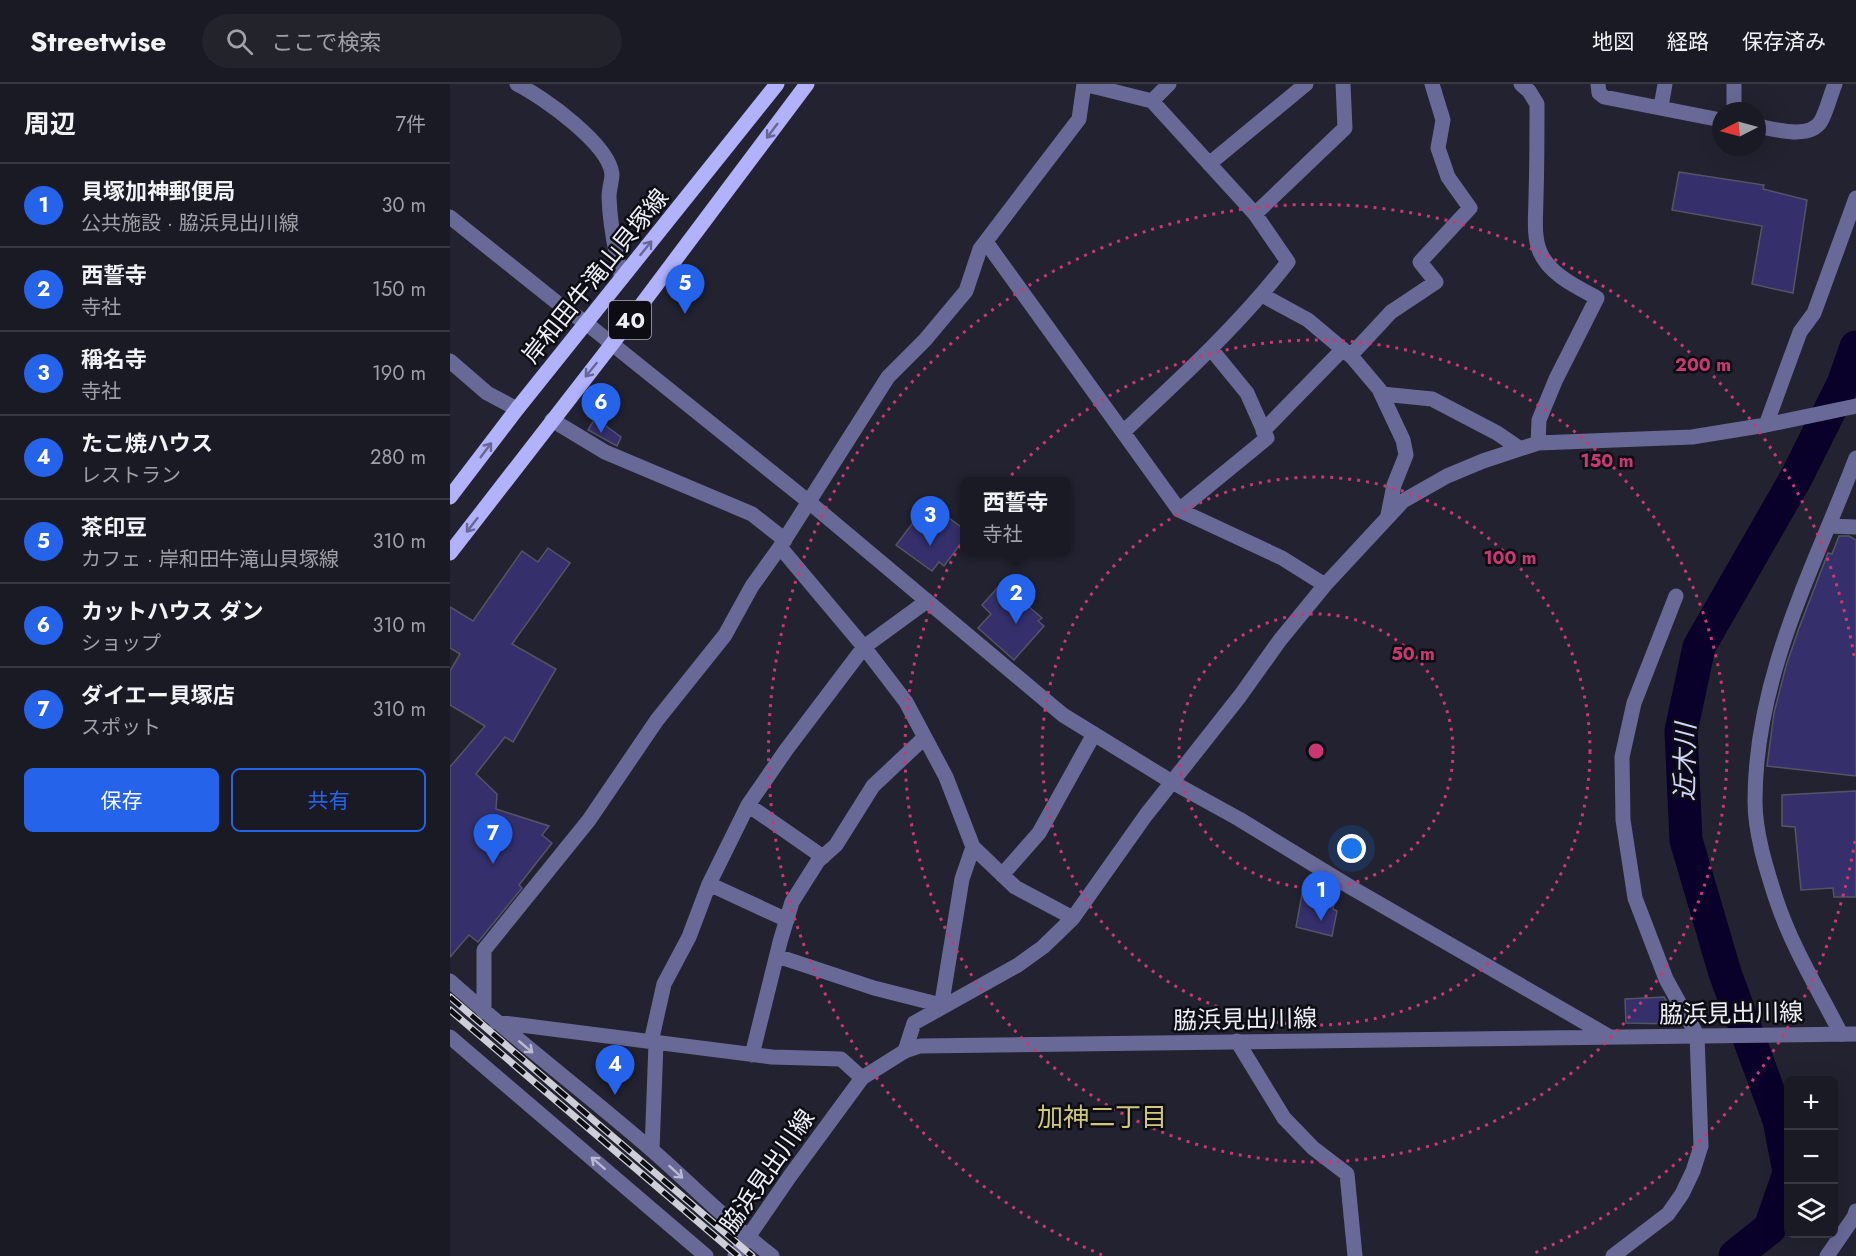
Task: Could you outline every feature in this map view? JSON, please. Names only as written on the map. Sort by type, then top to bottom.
[{"type":"main road","name":"岸和田牛滝山貝塚線","points":[[450,496],[777,84]]},
{"type":"main road","name":"40","points":[[450,554],[612,344],[807,84]]},
{"type":"street","points":[[490,1017],[484,950],[589,820],[657,720],[725,635],[752,586],[783,544],[888,377],[925,340],[966,291],[980,249],[1079,119],[1084,84],[1152,101],[1256,214],[1288,262],[1262,295],[1211,349],[1123,432]]},
{"type":"street","points":[[1152,101],[1168,84]]},
{"type":"street","points":[[1209,164],[1306,84]]},
{"type":"street","points":[[1256,214],[1345,128],[1342,84]]},
{"type":"street","points":[[1263,431],[1391,312],[1436,282],[1420,262],[1470,208],[1448,177],[1438,148],[1443,120],[1432,84]]},
{"type":"street","points":[[1521,84],[1537,104],[1536,216],[1540,253],[1551,267],[1568,282],[1597,298],[1556,379],[1539,420],[1538,443]]},
{"type":"street","points":[[1598,84],[1599,93],[1604,97],[1712,118]]},
{"type":"street","points":[[1661,108],[1665,84]]},
{"type":"street","points":[[1734,84],[1734,102]]},
{"type":"street","points":[[1766,127],[1800,133],[1821,123],[1835,84]]},
{"type":"street","points":[[528,87],[566,116],[605,156],[612,173],[609,194],[611,232],[622,278]]},
{"type":"street","points":[[1771,424],[1800,332],[1814,313],[1856,198]]},
{"type":"street","points":[[450,217],[808,502],[1063,715],[1352,888],[1610,1037]]},
{"type":"street","points":[[986,242],[1179,510],[1282,558],[1325,585]]},
{"type":"street","points":[[1262,295],[1308,320],[1347,352],[1382,394],[1403,440],[1406,455],[1394,485],[1389,515]]},
{"type":"street","points":[[1179,510],[1267,438],[1247,393],[1211,349]]},
{"type":"street","points":[[450,361],[488,393],[517,409]]},
{"type":"street","points":[[1382,394],[1432,399],[1497,433],[1519,448]]},
{"type":"street","points":[[905,1051],[914,1023],[1018,965],[1043,947],[1073,918],[1146,815],[1325,585],[1403,501],[1423,488],[1456,472],[1538,443],[1692,437],[1771,424],[1856,406]]},
{"type":"street","points":[[552,420],[604,452],[752,514],[783,544],[906,702],[946,777],[973,847],[1015,888],[1073,918]]},
{"type":"street","points":[[1848,1035],[1790,933],[1777,901],[1759,835],[1755,802],[1762,722],[1776,659],[1856,458]]},
{"type":"street","points":[[1830,526],[1856,527]]},
{"type":"street","points":[[1613,1256],[1668,1214],[1682,1194],[1693,1172],[1701,1146],[1697,1035],[1666,979],[1635,898],[1623,820],[1623,757],[1634,703],[1676,596]]},
{"type":"street","points":[[652,1150],[653,1043],[664,984],[688,938],[709,884],[748,805],[786,750],[864,647],[927,601]]},
{"type":"street","points":[[1002,875],[1039,833],[1094,734]]},
{"type":"street","points":[[753,1055],[792,902],[818,861],[836,845],[873,786],[924,738]]},
{"type":"street","points":[[748,805],[823,857]]},
{"type":"street","points":[[941,1006],[962,879],[973,847]]},
{"type":"street","points":[[709,884],[787,920]]},
{"type":"street","points":[[777,956],[874,988],[941,1006]]},
{"type":"street","points":[[450,981],[490,1017],[652,1150],[772,1256]]},
{"type":"street","points":[[490,1017],[653,1043],[753,1055],[841,1059],[862,1078]]},
{"type":"street","name":"脇浜見出川線","points":[[735,1256],[862,1078],[905,1051],[920,1046],[1848,1035]]},
{"type":"street","points":[[450,1036],[706,1256]]},
{"type":"street","points":[[1237,1041],[1284,1118],[1313,1148],[1347,1174],[1355,1256]]},
{"type":"street","points":[[1827,1256],[1856,1211]]},
{"type":"building","points":[[1679,172],[1764,185],[1763,189],[1807,200],[1793,293],[1752,284],[1762,226],[1672,210]]},
{"type":"building","points":[[595,418],[621,437],[617,446],[588,430]]},
{"type":"building","points":[[928,503],[960,526],[960,544],[944,566],[939,562],[932,571],[896,545]]},
{"type":"building","points":[[1839,536],[1849,536],[1856,540],[1856,776],[1767,766],[1774,713],[1786,666],[1828,553],[1832,554]]},
{"type":"building","points":[[548,548],[570,563],[512,644],[556,669],[513,742],[505,737],[476,774],[497,794],[496,809],[549,826],[542,835],[552,843],[519,885],[522,888],[478,942],[469,935],[450,957],[450,767],[485,726],[450,705],[450,671],[460,654],[450,648],[450,607],[473,621],[522,551],[538,562]]},
{"type":"building","points":[[999,586],[1025,609],[1028,606],[1042,618],[1038,621],[1044,626],[1014,660],[978,628],[991,614],[982,605]]},
{"type":"building","points":[[1856,791],[1856,897],[1834,897],[1833,888],[1801,890],[1795,827],[1782,826],[1782,795]]},
{"type":"building","points":[[1304,883],[1336,891],[1333,909],[1337,911],[1332,936],[1296,927]]},
{"type":"building","points":[[1664,997],[1672,1010],[1672,1024],[1626,1023],[1625,999]]},
{"type":"waterway","name":"近木川","points":[[1784,1146],[1779,1120],[1725,973],[1686,840],[1681,731],[1699,647],[1796,478],[1843,384],[1856,347]]},
{"type":"waterway","name":"近木川","points":[[1735,1256],[1770,1228],[1785,1184]]},
{"type":"railway","points":[[450,997],[752,1256]]},
{"type":"railway","points":[[450,1010],[738,1256]]},
{"type":"place","name":"茶印豆","points":[[685,314]]},
{"type":"place","name":"カットハウス ダン","points":[[601,433]]},
{"type":"place","name":"稱名寺","points":[[930,546]]},
{"type":"place","name":"西誓寺","points":[[1016,624]]},
{"type":"place","name":"ダイエー貝塚店","points":[[493,864]]},
{"type":"place","name":"貝塚加神郵便局","points":[[1321,921]]},
{"type":"place","name":"たこ焼ハウス","points":[[615,1095]]},
{"type":"district","name":"加神二丁目","points":[[1102,1117]]}]
